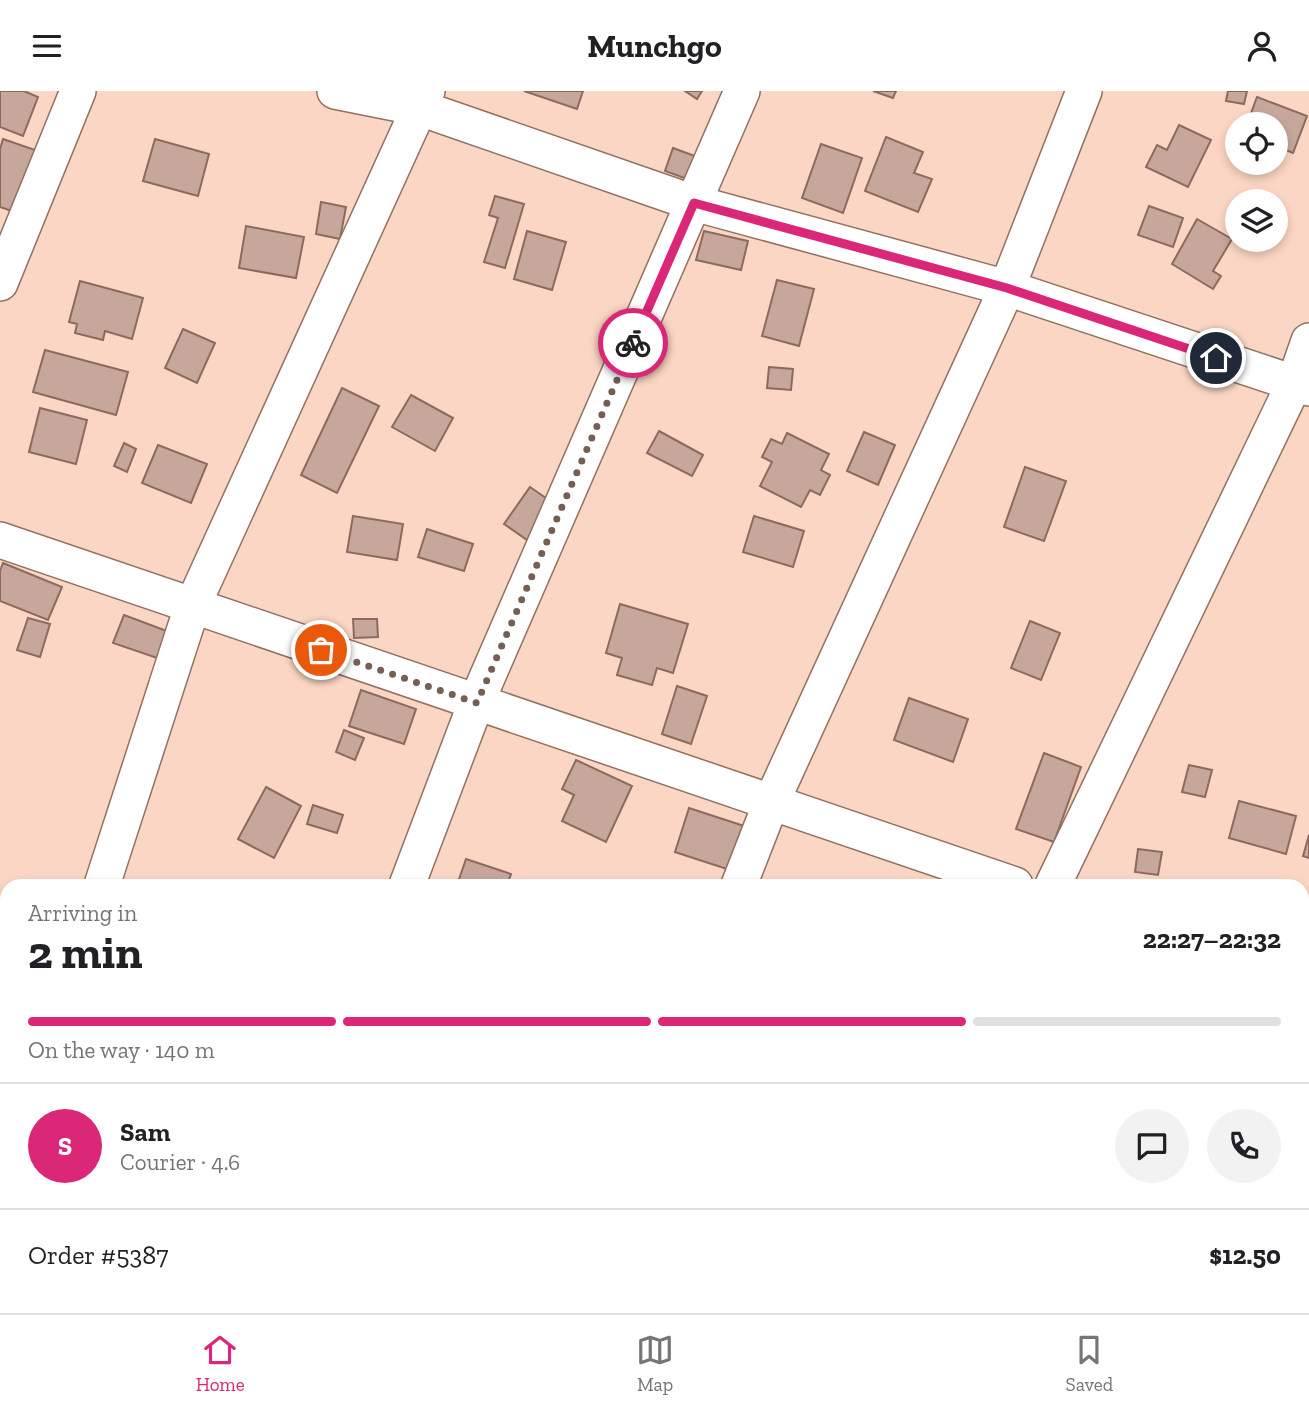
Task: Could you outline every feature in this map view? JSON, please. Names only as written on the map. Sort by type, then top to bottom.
[{"type":"street","points":[[0,283],[78,91]]},
{"type":"street","points":[[335,91],[424,100],[694,203],[1007,288],[1301,386]]},
{"type":"street","points":[[409,879],[477,703],[742,91]]},
{"type":"street","points":[[741,879],[771,803],[1007,288],[1084,91]]},
{"type":"street","points":[[104,879],[192,607],[424,100]]},
{"type":"street","points":[[1056,879],[1301,386],[1309,341]]},
{"type":"street","points":[[0,540],[997,879]]},
{"type":"building","points":[[0,91],[24,91],[38,97],[23,136],[0,127]]},
{"type":"building","points":[[524,91],[583,91],[577,109]]},
{"type":"building","points":[[685,91],[702,91],[697,99]]},
{"type":"building","points":[[873,91],[896,91],[893,98]]},
{"type":"building","points":[[1228,91],[1247,91],[1244,104],[1226,101]]},
{"type":"building","points":[[1257,97],[1307,116],[1293,153],[1288,151],[1288,112],[1251,112]]},
{"type":"building","points":[[1179,125],[1211,140],[1188,187],[1146,167],[1157,145],[1167,150]]},
{"type":"building","points":[[886,137],[923,152],[914,173],[932,179],[918,212],[865,191]]},
{"type":"building","points":[[3,139],[41,152],[20,214],[0,207],[0,149]]},
{"type":"building","points":[[155,139],[209,154],[198,196],[143,181]]},
{"type":"building","points":[[821,144],[862,158],[843,213],[802,198]]},
{"type":"building","points":[[673,148],[695,156],[687,179],[665,171]]},
{"type":"building","points":[[495,196],[524,204],[505,268],[484,262],[498,218],[489,215]]},
{"type":"building","points":[[321,202],[346,207],[340,239],[316,234]]},
{"type":"building","points":[[1149,206],[1183,218],[1173,247],[1138,235]]},
{"type":"building","points":[[1197,219],[1225,235],[1225,251],[1213,271],[1221,276],[1213,289],[1172,264]]},
{"type":"building","points":[[246,226],[304,237],[296,278],[239,268]]},
{"type":"building","points":[[527,231],[566,242],[552,290],[514,279]]},
{"type":"building","points":[[704,231],[748,241],[741,270],[696,260]]},
{"type":"building","points":[[777,280],[814,289],[799,346],[762,336]]},
{"type":"building","points":[[80,281],[143,298],[132,339],[105,331],[103,340],[75,333],[77,324],[69,322]]},
{"type":"building","points":[[183,329],[215,343],[197,383],[165,368]]},
{"type":"building","points":[[45,350],[128,372],[116,415],[33,392]]},
{"type":"building","points":[[769,367],[793,369],[791,390],[767,388]]},
{"type":"building","points":[[342,388],[379,406],[337,493],[301,475]]},
{"type":"building","points":[[411,395],[453,418],[435,451],[392,427]]},
{"type":"building","points":[[40,408],[87,420],[76,464],[29,452]]},
{"type":"building","points":[[659,431],[703,455],[692,476],[647,453]]},
{"type":"building","points":[[864,432],[895,445],[878,485],[847,471]]},
{"type":"building","points":[[787,433],[829,454],[821,470],[830,475],[820,495],[810,490],[801,507],[760,486],[772,462],[762,457],[771,439],[782,444]]},
{"type":"building","points":[[124,443],[136,449],[127,472],[114,466]]},
{"type":"building","points":[[158,445],[207,464],[191,503],[142,483]]},
{"type":"building","points":[[1025,467],[1066,481],[1044,541],[1004,527]]},
{"type":"building","points":[[530,487],[556,505],[530,542],[504,524]]},
{"type":"building","points":[[353,516],[403,524],[397,560],[347,552]]},
{"type":"building","points":[[754,516],[804,531],[793,567],[743,552]]},
{"type":"building","points":[[427,529],[473,544],[464,571],[418,557]]},
{"type":"building","points":[[3,563],[62,587],[48,620],[0,601],[0,571]]},
{"type":"building","points":[[620,604],[688,624],[673,673],[657,668],[652,685],[617,675],[622,658],[606,653]]},
{"type":"building","points":[[124,615],[175,634],[166,661],[113,643]]},
{"type":"building","points":[[28,618],[50,624],[40,657],[17,650]]},
{"type":"building","points":[[353,619],[377,619],[378,637],[354,638]]},
{"type":"building","points":[[1030,621],[1060,633],[1041,680],[1011,668]]},
{"type":"building","points":[[677,686],[707,696],[691,744],[662,734]]},
{"type":"building","points":[[361,690],[416,709],[404,744],[349,726]]},
{"type":"building","points":[[909,698],[968,719],[953,762],[894,740]]},
{"type":"building","points":[[344,730],[364,738],[355,760],[336,752]]},
{"type":"building","points":[[1044,753],[1081,767],[1054,842],[1016,829]]},
{"type":"building","points":[[576,760],[632,786],[606,842],[562,821],[574,795],[562,789]]},
{"type":"building","points":[[1189,765],[1212,770],[1205,797],[1182,792]]},
{"type":"building","points":[[266,787],[301,806],[274,858],[238,839]]},
{"type":"building","points":[[1239,801],[1296,816],[1286,854],[1229,838]]},
{"type":"building","points":[[313,805],[343,815],[337,833],[307,824]]},
{"type":"building","points":[[689,808],[744,826],[730,870],[675,852]]},
{"type":"building","points":[[1309,835],[1309,858],[1303,856]]},
{"type":"building","points":[[1138,849],[1162,852],[1158,875],[1135,872]]},
{"type":"building","points":[[466,859],[511,874],[509,879],[459,879]]},
{"type":"way so far","points":[[321,650],[477,703],[633,343]]},
{"type":"route","points":[[633,343],[694,203],[1007,288],[1216,358]]}]
